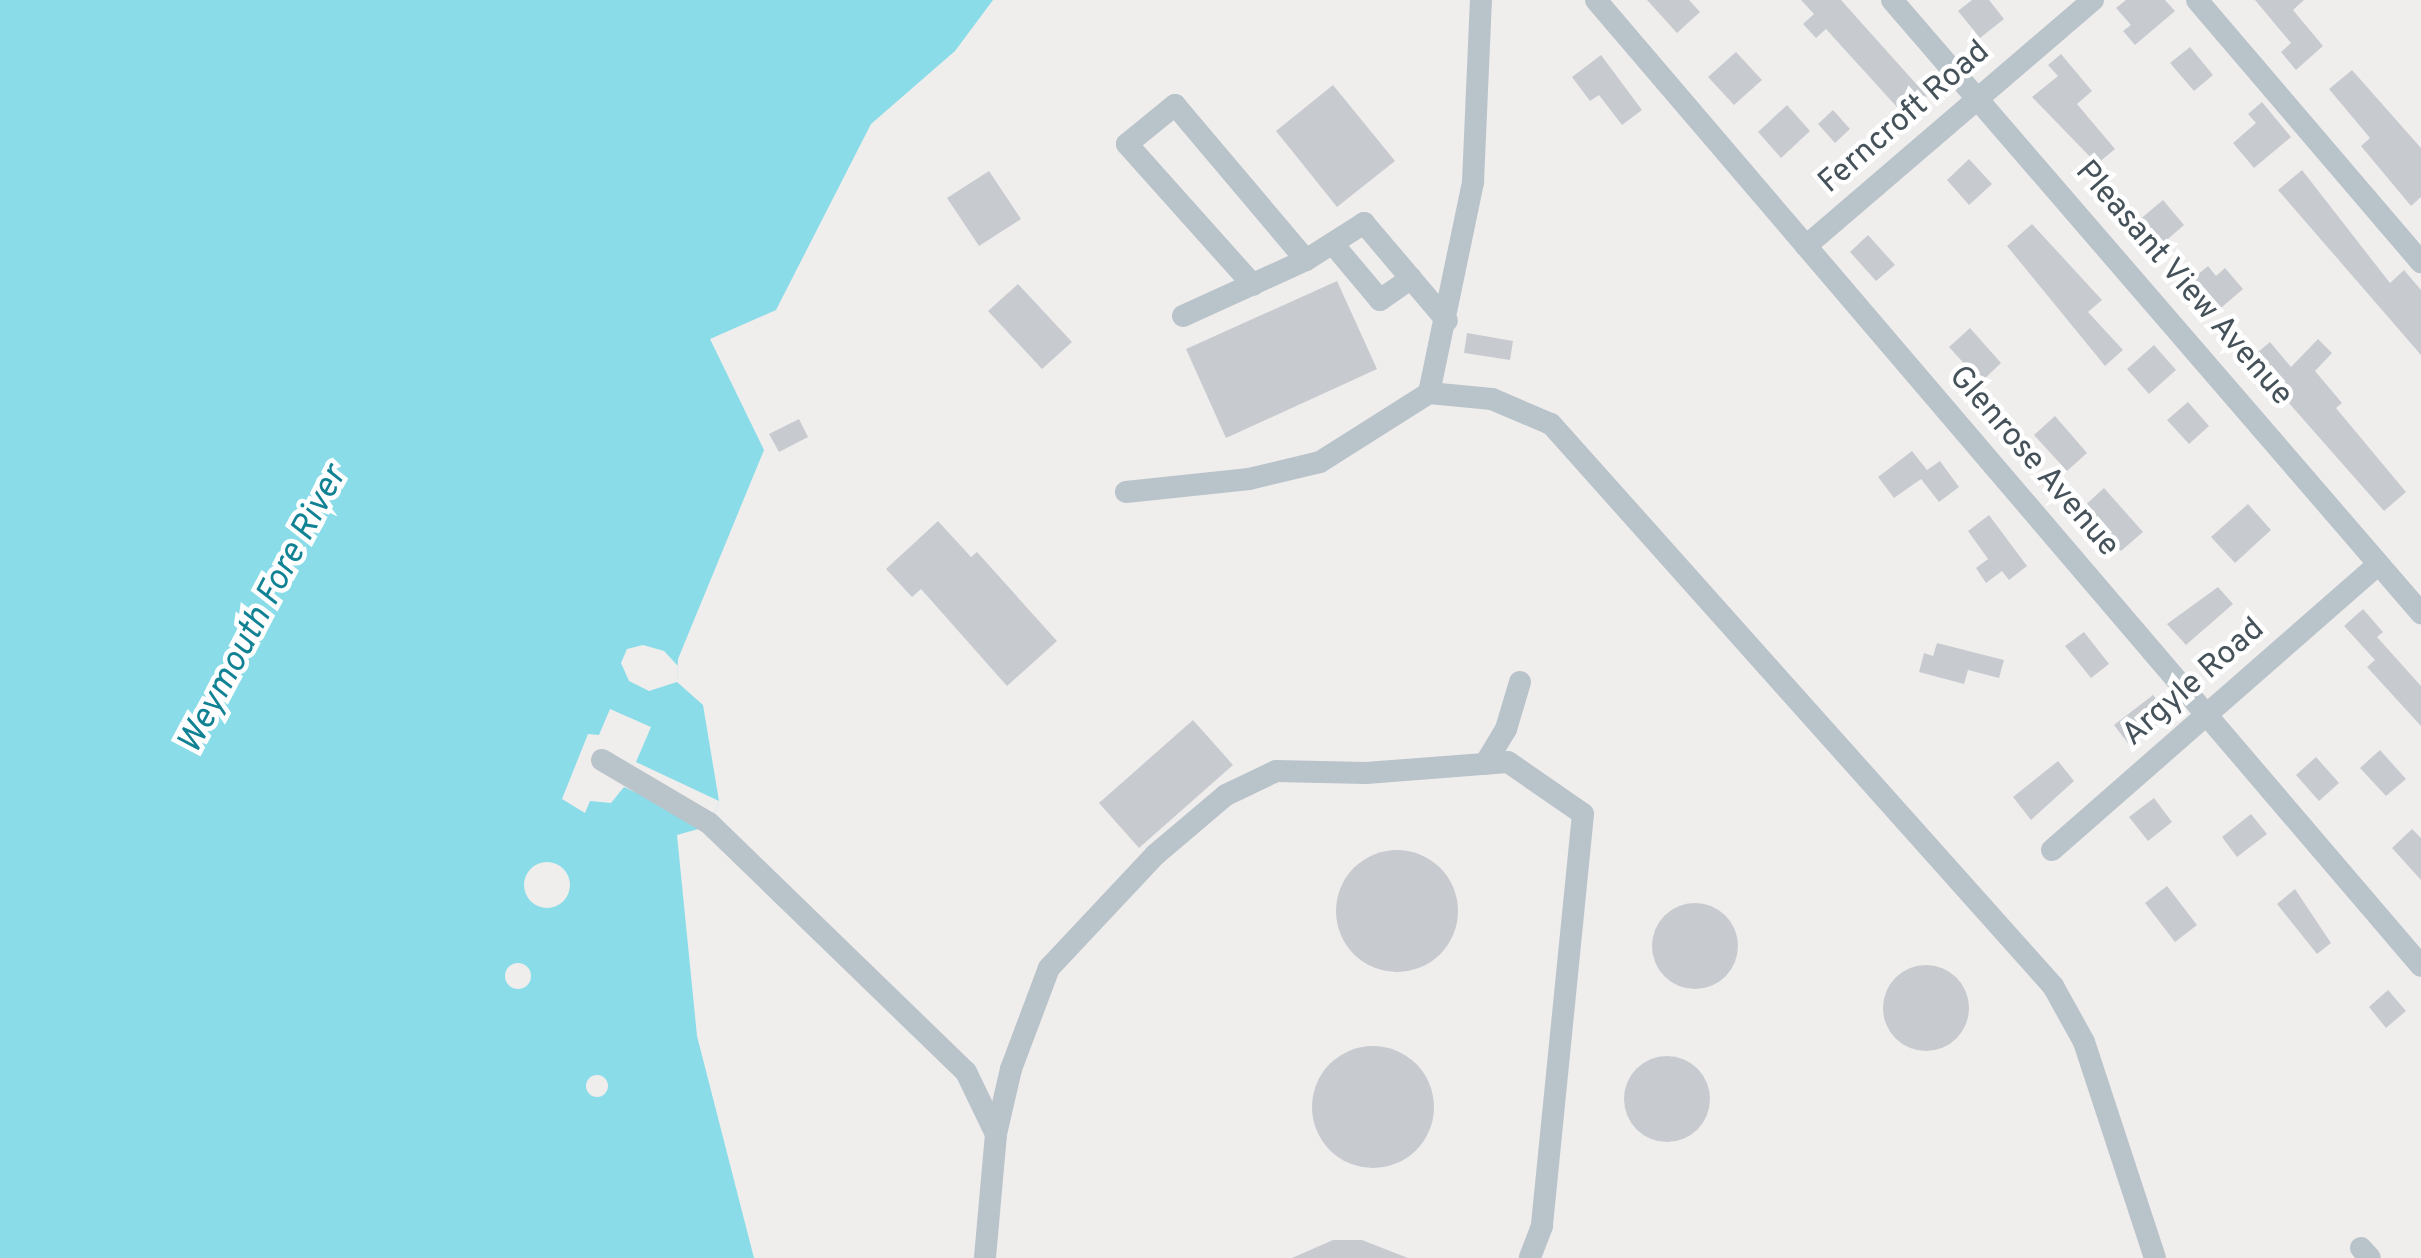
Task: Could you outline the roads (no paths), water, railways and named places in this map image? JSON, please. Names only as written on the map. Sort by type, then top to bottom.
[{"type":"street","points":[[1429,393],[1447,321],[1475,160],[1481,0]]},
{"type":"street","name":"Glenrose Avenue","points":[[1596,0],[2421,966]]},
{"type":"street","name":"Pleasant View Avenue","points":[[1892,0],[2421,612]]},
{"type":"street","name":"Ferncroft Road","points":[[1806,246],[2093,0]]},
{"type":"street","points":[[2197,0],[2421,262]]},
{"type":"street","points":[[1253,285],[1127,144],[1175,105],[1306,260]]},
{"type":"street","points":[[1182,316],[1306,260],[1364,224],[1447,321]]},
{"type":"street","points":[[1333,244],[1380,300],[1411,278]]},
{"type":"street","points":[[1126,492],[1248,479],[1320,462],[1429,393],[1525,410],[1574,444],[2052,986],[2084,1042],[2156,1258]]},
{"type":"street","name":"Argyle Road","points":[[2052,850],[2378,565]]},
{"type":"street","points":[[1485,764],[1506,729],[1520,682]]},
{"type":"street","points":[[602,760],[709,823],[966,1072],[996,1134]]},
{"type":"street","points":[[986,1258],[996,1134],[1011,1069],[1049,968],[1155,855],[1226,795],[1276,771],[1366,773],[1508,762],[1583,814],[1542,1226],[1530,1258]]},
{"type":"water","name":"Weymouth Fore River","points":[[0,0],[993,0],[955,51],[871,124],[776,310],[710,339],[764,450],[678,659],[677,682],[703,705],[719,801],[709,826],[677,835],[697,1036],[754,1258],[0,1258]]}]
